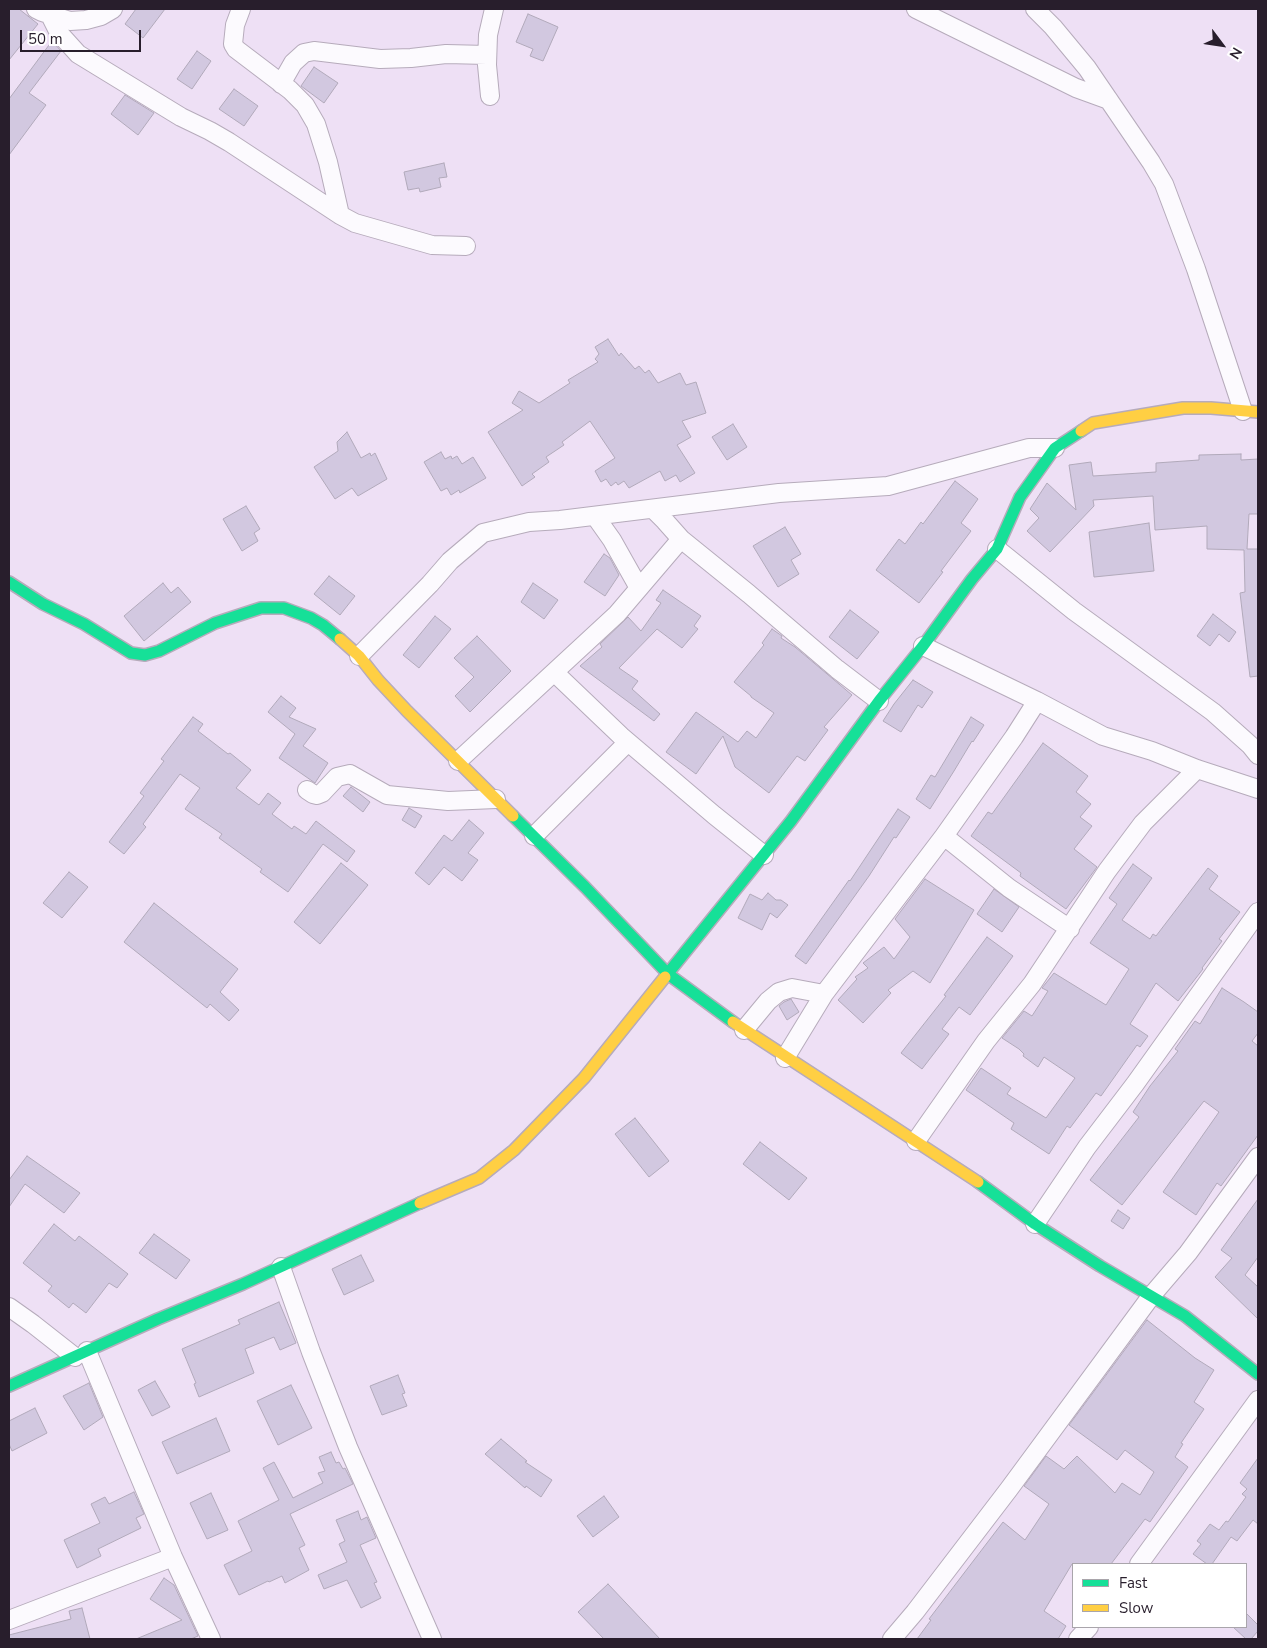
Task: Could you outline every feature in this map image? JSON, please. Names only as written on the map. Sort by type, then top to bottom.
[{"type":"street","points":[[43,12],[70,21],[86,20],[101,16],[113,9]]},
{"type":"street","points":[[241,9],[233,37],[236,49],[305,105],[316,124],[328,162],[340,215]]},
{"type":"street","points":[[490,96],[488,35],[494,9]]},
{"type":"street","points":[[916,9],[1076,88],[1109,100]]},
{"type":"street","points":[[9,1386],[479,1178],[514,1150],[584,1078],[791,822],[879,701],[997,549],[1020,497],[1054,448],[1094,423],[1183,408],[1211,408],[1251,412],[1164,184],[1087,68],[1053,27],[1035,9]]},
{"type":"street","points":[[43,12],[78,54],[181,117],[229,142],[340,215],[355,223],[432,245],[466,246]]},
{"type":"street","points":[[281,84],[293,63],[304,52],[314,51],[380,59],[446,54],[488,55]]},
{"type":"street","points":[[359,656],[450,561],[483,534],[529,522],[595,516],[779,493],[888,486],[1029,448],[1054,448]]},
{"type":"street","points":[[653,509],[681,539],[837,669],[879,701]]},
{"type":"street","points":[[595,516],[612,540],[639,588]]},
{"type":"street","points":[[458,761],[617,614],[681,539]]},
{"type":"street","points":[[997,549],[1074,611],[1213,712],[1250,744],[1258,755]]},
{"type":"street","points":[[9,582],[43,604],[84,624],[131,653],[145,655],[159,651],[216,623],[261,608],[284,608],[311,618],[323,625],[359,656],[407,711],[534,836],[668,974],[744,1030],[977,1181],[1035,1224],[1100,1266],[1185,1316],[1258,1374]]},
{"type":"street","points":[[923,646],[1037,701],[1103,736],[1152,751],[1197,769],[1258,789]]},
{"type":"street","points":[[554,672],[628,742],[764,855]]},
{"type":"street","points":[[786,1058],[824,994],[944,836],[1037,701]]},
{"type":"street","points":[[534,836],[628,742]]},
{"type":"street","points":[[916,1141],[986,1040],[1032,984],[1107,872],[1143,823],[1197,769]]},
{"type":"street","points":[[307,790],[317,795],[322,793],[337,778],[350,774],[387,795],[448,801],[496,800]]},
{"type":"street","points":[[944,836],[1009,888],[1070,929]]},
{"type":"street","points":[[1035,1224],[1087,1147],[1135,1084],[1258,912]]},
{"type":"street","points":[[744,1030],[779,992],[792,988],[824,994]]},
{"type":"street","points":[[892,1639],[915,1612],[1009,1488],[1152,1295],[1188,1253],[1258,1157]]},
{"type":"street","points":[[281,1267],[311,1352],[348,1447],[432,1639]]},
{"type":"street","points":[[9,1307],[81,1354],[211,1639]]},
{"type":"street","points":[[1140,1563],[1258,1400]]},
{"type":"street","points":[[9,1620],[173,1557]]},
{"type":"street","points":[[1078,1639],[1088,1628]]},
{"type":"building","points":[[9,9],[19,9],[38,24],[9,60]]},
{"type":"building","points":[[136,9],[165,9],[143,38],[125,24]]},
{"type":"building","points":[[528,14],[558,27],[543,61],[530,56],[533,49],[516,42]]},
{"type":"building","points":[[52,41],[61,51],[29,93],[46,105],[9,155],[9,99]]},
{"type":"building","points":[[197,51],[211,61],[192,89],[177,79]]},
{"type":"building","points":[[314,67],[338,83],[324,103],[301,86]]},
{"type":"building","points":[[234,89],[258,106],[244,126],[219,109]]},
{"type":"building","points":[[125,95],[154,113],[138,135],[111,114]]},
{"type":"building","points":[[444,163],[447,177],[439,178],[441,187],[420,192],[419,188],[408,190],[404,172]]},
{"type":"building","points":[[608,339],[619,356],[621,353],[635,369],[639,366],[645,373],[649,370],[658,383],[680,373],[686,385],[696,382],[706,413],[682,421],[691,437],[677,445],[695,473],[680,482],[676,475],[665,481],[660,471],[629,488],[624,481],[618,485],[616,482],[611,486],[606,479],[601,482],[595,471],[615,458],[590,421],[562,442],[564,445],[546,457],[549,462],[532,474],[535,477],[522,486],[488,432],[523,410],[512,403],[519,391],[539,403],[570,383],[568,380],[598,362],[595,359],[599,354],[595,347]]},
{"type":"building","points":[[733,424],[747,447],[727,460],[712,437]]},
{"type":"building","points":[[347,432],[361,458],[370,453],[371,456],[375,453],[387,479],[358,496],[352,488],[335,499],[314,467],[338,451],[337,442]]},
{"type":"building","points":[[441,452],[445,459],[451,456],[452,459],[457,456],[462,464],[473,457],[486,478],[460,493],[459,490],[451,495],[447,488],[441,491],[424,462]]},
{"type":"building","points":[[1241,454],[1241,460],[1258,459],[1258,514],[1249,514],[1247,549],[1258,549],[1258,676],[1250,677],[1240,593],[1245,592],[1244,550],[1207,549],[1207,526],[1155,530],[1153,496],[1093,500],[1094,506],[1050,552],[1027,531],[1039,518],[1030,509],[1047,483],[1076,510],[1069,465],[1091,462],[1093,476],[1156,472],[1156,463],[1199,460],[1199,455]]},
{"type":"building","points":[[955,481],[978,499],[961,523],[971,531],[919,603],[876,570],[899,539],[905,544],[921,522],[923,524]]},
{"type":"building","points":[[246,506],[260,529],[254,533],[258,541],[242,551],[223,519]]},
{"type":"building","points":[[1149,523],[1154,571],[1094,577],[1089,532]]},
{"type":"building","points":[[785,527],[801,554],[791,560],[799,574],[778,587],[753,546]]},
{"type":"building","points":[[604,554],[610,558],[619,575],[605,596],[584,582]]},
{"type":"building","points":[[329,576],[355,596],[340,615],[314,594]]},
{"type":"building","points":[[163,583],[171,593],[178,587],[191,602],[144,641],[124,616]]},
{"type":"building","points":[[533,583],[558,600],[544,619],[521,602]]},
{"type":"building","points":[[663,590],[701,616],[694,626],[698,629],[682,648],[657,629],[619,668],[638,681],[632,689],[660,714],[654,721],[580,666],[602,647],[600,644],[628,617],[641,631],[661,603],[656,600]]},
{"type":"building","points":[[850,610],[879,632],[857,659],[829,637]]},
{"type":"building","points":[[1213,614],[1236,632],[1229,642],[1219,634],[1210,646],[1197,636]]},
{"type":"building","points":[[435,616],[451,629],[419,668],[403,655]]},
{"type":"building","points":[[772,629],[852,695],[824,727],[828,730],[805,761],[797,756],[769,793],[735,767],[723,736],[696,774],[666,752],[696,712],[738,742],[747,731],[756,738],[774,713],[734,682],[764,645],[762,643]]},
{"type":"building","points":[[477,636],[511,671],[470,712],[455,696],[474,677],[454,658]]},
{"type":"building","points":[[913,680],[933,692],[922,708],[918,705],[901,732],[883,721]]},
{"type":"building","points":[[281,696],[296,708],[289,717],[316,729],[303,746],[328,763],[315,783],[279,758],[295,734],[268,712]]},
{"type":"building","points":[[193,717],[203,724],[198,731],[251,770],[236,788],[259,805],[268,793],[281,803],[272,814],[292,829],[294,826],[306,834],[316,821],[355,851],[347,862],[323,844],[288,892],[260,872],[262,869],[219,838],[222,834],[185,809],[200,788],[180,774],[143,824],[146,827],[124,854],[109,842],[144,796],[140,793],[164,761],[161,759]]},
{"type":"building","points":[[971,717],[984,725],[930,809],[916,799],[931,775],[935,777]]},
{"type":"building","points":[[1043,743],[1088,776],[1076,792],[1091,804],[1080,817],[1092,826],[1074,849],[1097,867],[1066,909],[1020,876],[1021,873],[971,836],[988,812],[992,814]]},
{"type":"building","points":[[351,787],[370,802],[363,812],[343,796]]},
{"type":"building","points":[[409,808],[422,816],[415,828],[402,820]]},
{"type":"building","points":[[898,809],[910,817],[896,838],[894,837],[869,876],[806,964],[795,956],[850,881]]},
{"type":"building","points":[[469,820],[484,833],[468,853],[478,860],[462,881],[444,867],[429,885],[415,873],[444,835],[452,841]]},
{"type":"building","points":[[341,863],[368,885],[320,944],[294,922]]},
{"type":"building","points":[[1133,864],[1152,878],[1122,920],[1150,939],[1153,934],[1156,936],[1208,868],[1218,876],[1209,889],[1240,912],[1219,939],[1222,941],[1203,969],[1178,1001],[1156,983],[1130,1024],[1148,1036],[1140,1047],[1137,1045],[1101,1096],[1096,1093],[1070,1128],[1067,1126],[1049,1154],[1011,1129],[1014,1123],[966,1090],[981,1068],[1011,1088],[1007,1094],[1046,1118],[1075,1078],[1044,1057],[1038,1067],[1023,1056],[1024,1054],[1019,1049],[1002,1038],[1024,1011],[1032,1016],[1048,991],[1042,988],[1054,973],[1106,1005],[1129,969],[1090,943],[1117,904],[1109,898]]},
{"type":"building","points":[[69,872],[88,887],[62,918],[43,903]]},
{"type":"building","points":[[925,879],[974,910],[930,983],[913,971],[888,990],[891,993],[863,1023],[838,1000],[857,979],[855,977],[868,968],[863,963],[884,947],[894,959],[910,937],[895,919]]},
{"type":"building","points":[[994,889],[1019,907],[1002,932],[977,914]]},
{"type":"building","points":[[768,893],[776,900],[781,900],[788,905],[777,918],[770,913],[762,930],[738,918],[750,894],[762,900]]},
{"type":"building","points":[[154,903],[238,969],[220,992],[239,1010],[229,1021],[210,1004],[207,1008],[124,942]]},
{"type":"building","points":[[987,937],[1013,956],[970,1015],[959,1007],[942,1029],[949,1034],[922,1069],[901,1053],[946,996],[944,995]]},
{"type":"building","points":[[1222,988],[1258,1012],[1258,1033],[1252,1041],[1258,1046],[1258,1135],[1221,1186],[1217,1183],[1196,1215],[1163,1192],[1219,1112],[1204,1101],[1122,1205],[1090,1180],[1139,1117],[1133,1112],[1150,1086],[1178,1051],[1175,1049],[1195,1021],[1200,1024]]},
{"type":"building","points":[[791,999],[799,1012],[787,1020],[779,1006]]},
{"type":"building","points":[[635,1118],[669,1161],[649,1177],[615,1134]]},
{"type":"building","points":[[760,1142],[807,1178],[789,1200],[743,1164]]},
{"type":"building","points":[[27,1156],[80,1193],[64,1213],[25,1184],[9,1207],[9,1180]]},
{"type":"building","points":[[1258,1199],[1258,1257],[1245,1275],[1258,1287],[1258,1319],[1215,1277],[1232,1258],[1221,1250]]},
{"type":"building","points":[[1118,1210],[1130,1218],[1123,1229],[1111,1221]]},
{"type":"building","points":[[54,1224],[75,1241],[79,1236],[128,1274],[117,1288],[109,1283],[86,1313],[73,1303],[69,1308],[48,1291],[52,1286],[23,1263]]},
{"type":"building","points":[[154,1234],[190,1260],[176,1279],[139,1253]]},
{"type":"building","points":[[361,1255],[374,1281],[344,1295],[332,1269]]},
{"type":"building","points":[[279,1302],[296,1343],[280,1350],[274,1337],[245,1349],[254,1373],[199,1397],[194,1384],[196,1383],[182,1349],[240,1324],[238,1320]]},
{"type":"building","points":[[1147,1320],[1195,1358],[1214,1370],[1194,1402],[1204,1409],[1181,1443],[1183,1444],[1175,1457],[1188,1467],[1150,1522],[1145,1519],[1112,1563],[1072,1563],[1044,1611],[1066,1626],[1058,1639],[917,1639],[931,1620],[929,1619],[1003,1522],[1025,1540],[1049,1504],[1024,1486],[1046,1456],[1064,1469],[1077,1456],[1115,1493],[1122,1483],[1140,1495],[1154,1472],[1125,1450],[1117,1460],[1069,1425]]},
{"type":"building","points":[[398,1375],[405,1393],[402,1394],[407,1406],[382,1415],[370,1386]]},
{"type":"building","points":[[155,1381],[170,1407],[152,1416],[138,1390]]},
{"type":"building","points":[[89,1383],[103,1417],[84,1430],[63,1396]]},
{"type":"building","points":[[291,1385],[312,1428],[278,1445],[257,1401]]},
{"type":"building","points":[[35,1408],[47,1433],[12,1451],[9,1444],[9,1421]]},
{"type":"building","points":[[216,1418],[230,1451],[177,1474],[162,1442]]},
{"type":"building","points":[[501,1439],[527,1461],[525,1462],[552,1480],[541,1497],[526,1486],[525,1488],[485,1454]]},
{"type":"building","points":[[331,1452],[336,1463],[339,1462],[343,1469],[345,1468],[353,1484],[290,1514],[305,1545],[299,1548],[309,1570],[285,1583],[282,1576],[239,1595],[224,1565],[252,1551],[238,1521],[279,1500],[263,1468],[274,1462],[293,1498],[323,1483],[318,1473],[325,1471],[319,1457]]},
{"type":"building","points":[[1258,1458],[1258,1524],[1253,1520],[1237,1541],[1231,1537],[1213,1563],[1206,1563],[1193,1554],[1201,1544],[1197,1541],[1210,1524],[1219,1530],[1226,1521],[1228,1522],[1246,1497],[1242,1494],[1247,1489],[1240,1483]]},
{"type":"building","points":[[134,1492],[144,1514],[136,1518],[141,1528],[98,1549],[101,1556],[77,1568],[64,1540],[100,1523],[91,1504],[105,1497],[109,1504]]},
{"type":"building","points":[[211,1493],[228,1530],[207,1539],[190,1503]]},
{"type":"building","points":[[604,1496],[619,1517],[593,1537],[577,1516]]},
{"type":"building","points":[[358,1511],[361,1520],[367,1517],[376,1538],[360,1545],[377,1582],[374,1583],[381,1598],[361,1608],[347,1580],[324,1589],[318,1575],[347,1562],[339,1544],[345,1541],[336,1520]]},
{"type":"building","points":[[164,1578],[174,1585],[198,1636],[191,1639],[136,1639],[182,1620],[150,1599]]},
{"type":"building","points":[[608,1584],[660,1639],[604,1639],[578,1612]]},
{"type":"building","points":[[82,1608],[90,1639],[9,1639],[9,1635],[71,1619],[69,1611]]},
{"type":"building","points":[[1247,1614],[1258,1625],[1258,1631],[1251,1639],[1246,1639],[1234,1628],[1247,1628]]},
{"type":"traffic: fast","points":[[665,977],[791,821],[879,701],[997,549],[1020,497],[1055,448],[1081,431]]},
{"type":"traffic: fast","points":[[9,582],[43,604],[84,624],[131,653],[145,655],[159,651],[215,623],[261,608],[284,608],[311,618],[340,639]]},
{"type":"traffic: fast","points":[[513,816],[585,887],[668,974],[733,1022]]},
{"type":"traffic: fast","points":[[978,1182],[1035,1224],[1100,1266],[1185,1316],[1258,1374]]},
{"type":"traffic: fast","points":[[9,1386],[158,1319],[243,1284],[420,1203]]},
{"type":"traffic: slow","points":[[1081,431],[1093,423],[1183,408],[1258,412]]},
{"type":"traffic: slow","points":[[340,639],[359,656],[407,711],[513,816]]},
{"type":"traffic: slow","points":[[420,1203],[479,1178],[514,1150],[584,1078],[665,977]]},
{"type":"traffic: slow","points":[[733,1022],[978,1182]]}]
